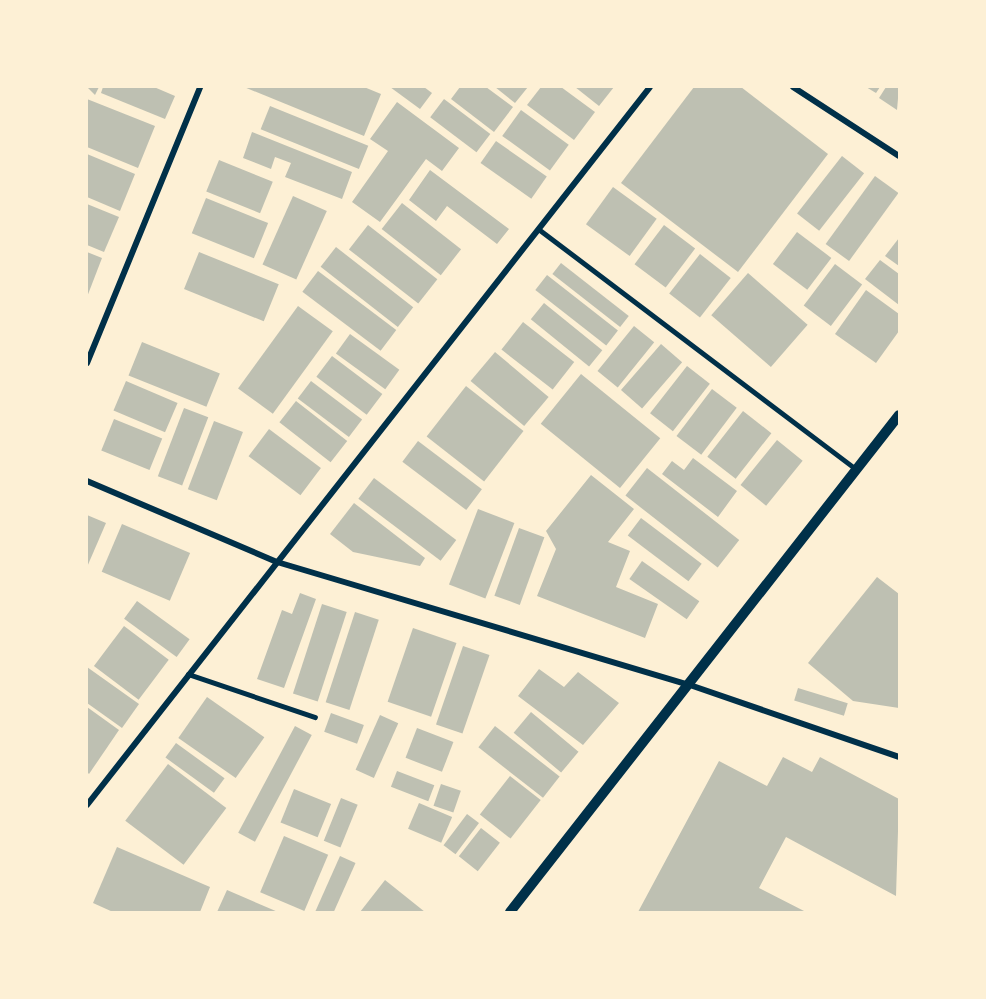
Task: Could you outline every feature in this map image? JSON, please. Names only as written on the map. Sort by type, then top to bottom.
[{"type":"street","points":[[87,363],[200,87]]},
{"type":"street","points":[[87,805],[650,87]]},
{"type":"street","points":[[793,87],[899,156]]},
{"type":"street","points":[[510,912],[899,415]]},
{"type":"street","points":[[87,481],[277,562],[687,684],[899,757]]},
{"type":"lane","points":[[540,230],[856,469]]},
{"type":"lane","points":[[188,674],[315,717]]},
{"type":"building","points":[[87,87],[99,87],[95,95]]},
{"type":"building","points":[[103,87],[154,87],[175,96],[165,119],[101,93]]},
{"type":"building","points":[[244,87],[364,87],[381,94],[364,136]]},
{"type":"building","points":[[390,87],[424,87],[432,93],[420,109]]},
{"type":"building","points":[[460,87],[486,87],[513,107],[494,132],[451,99]]},
{"type":"building","points":[[495,87],[528,87],[515,103]]},
{"type":"building","points":[[541,87],[561,87],[595,112],[574,140],[527,105]]},
{"type":"building","points":[[575,87],[614,87],[599,106]]},
{"type":"building","points":[[694,87],[741,87],[828,154],[738,272],[621,183]]},
{"type":"building","points":[[866,87],[880,87],[876,93]]},
{"type":"building","points":[[886,87],[899,87],[897,110],[879,98]]},
{"type":"building","points":[[87,99],[155,126],[138,168],[87,147]]},
{"type":"building","points":[[444,99],[490,134],[476,152],[430,117]]},
{"type":"building","points":[[397,102],[459,148],[442,171],[426,159],[380,222],[352,202],[388,151],[370,139]]},
{"type":"building","points":[[270,106],[368,146],[359,169],[261,129]]},
{"type":"building","points":[[521,110],[569,145],[550,171],[502,136]]},
{"type":"building","points":[[252,132],[352,172],[342,199],[285,177],[291,163],[275,157],[271,169],[243,158]]},
{"type":"building","points":[[496,141],[547,177],[531,199],[481,163]]},
{"type":"building","points":[[87,154],[135,174],[120,211],[87,197]]},
{"type":"building","points":[[842,156],[864,173],[819,231],[797,214]]},
{"type":"building","points":[[219,160],[273,182],[260,213],[206,192]]},
{"type":"building","points":[[430,170],[509,229],[497,244],[447,206],[436,221],[409,200]]},
{"type":"building","points":[[875,176],[898,193],[849,261],[826,244]]},
{"type":"building","points":[[613,187],[657,219],[630,256],[586,224]]},
{"type":"building","points":[[293,196],[327,211],[296,280],[262,265]]},
{"type":"building","points":[[206,198],[268,223],[254,258],[192,233]]},
{"type":"building","points":[[402,203],[461,249],[441,275],[382,229]]},
{"type":"building","points":[[87,204],[119,217],[104,252],[87,245]]},
{"type":"building","points":[[368,225],[437,279],[418,304],[349,249]]},
{"type":"building","points":[[664,225],[695,248],[666,288],[635,264]]},
{"type":"building","points":[[797,232],[831,258],[807,290],[773,264]]},
{"type":"building","points":[[899,238],[899,266],[885,256]]},
{"type":"building","points":[[336,247],[413,307],[398,327],[321,267]]},
{"type":"building","points":[[87,252],[102,258],[87,297]]},
{"type":"building","points":[[199,252],[279,284],[264,321],[184,289]]},
{"type":"building","points":[[700,254],[731,278],[700,317],[669,293]]},
{"type":"building","points":[[880,260],[899,274],[899,305],[865,279]]},
{"type":"building","points":[[561,263],[629,316],[620,327],[552,274]]},
{"type":"building","points":[[835,264],[862,284],[831,326],[804,306]]},
{"type":"building","points":[[318,271],[396,330],[381,351],[302,292]]},
{"type":"building","points":[[748,273],[808,325],[771,367],[711,315]]},
{"type":"building","points":[[547,275],[618,330],[606,345],[535,290]]},
{"type":"building","points":[[866,290],[899,314],[899,331],[876,363],[835,334]]},
{"type":"building","points":[[544,303],[602,350],[589,367],[531,319]]},
{"type":"building","points":[[298,306],[333,331],[273,414],[238,389]]},
{"type":"building","points":[[523,322],[574,362],[553,390],[501,350]]},
{"type":"building","points":[[634,326],[654,342],[618,387],[597,371]]},
{"type":"building","points":[[350,334],[399,370],[385,389],[336,353]]},
{"type":"building","points":[[142,342],[220,373],[206,407],[129,375]]},
{"type":"building","points":[[661,344],[682,362],[642,408],[621,390]]},
{"type":"building","points":[[495,352],[549,397],[524,426],[471,381]]},
{"type":"building","points":[[332,356],[382,394],[367,415],[316,377]]},
{"type":"building","points":[[687,366],[710,384],[673,431],[650,413]]},
{"type":"building","points":[[581,374],[660,438],[620,488],[541,424]]},
{"type":"building","points":[[126,381],[178,403],[165,432],[113,410]]},
{"type":"building","points":[[311,381],[362,420],[349,437],[298,399]]},
{"type":"building","points":[[466,386],[524,431],[484,481],[427,436]]},
{"type":"building","points":[[712,389],[737,408],[701,455],[676,436]]},
{"type":"building","points":[[296,401],[347,441],[331,462],[279,422]]},
{"type":"building","points":[[184,408],[208,417],[182,485],[158,476]]},
{"type":"building","points":[[743,411],[771,433],[736,479],[707,457]]},
{"type":"building","points":[[114,419],[162,438],[149,470],[101,451]]},
{"type":"building","points":[[214,421],[243,432],[217,500],[188,489]]},
{"type":"building","points":[[269,429],[321,468],[300,495],[249,456]]},
{"type":"building","points":[[777,440],[803,461],[766,506],[740,485]]},
{"type":"building","points":[[418,441],[482,489],[466,510],[402,462]]},
{"type":"building","points":[[693,458],[737,491],[718,517],[662,474],[672,461],[684,470]]},
{"type":"building","points":[[647,468],[739,540],[718,568],[625,496]]},
{"type":"building","points":[[591,475],[634,509],[608,542],[630,551],[616,587],[658,604],[645,638],[537,596],[556,549],[546,531]]},
{"type":"building","points":[[374,478],[456,540],[441,561],[358,499]]},
{"type":"building","points":[[354,503],[425,558],[420,566],[353,552],[330,534]]},
{"type":"building","points":[[478,509],[514,523],[485,599],[449,585]]},
{"type":"building","points":[[87,515],[106,523],[87,567]]},
{"type":"building","points":[[641,518],[702,564],[688,581],[628,536]]},
{"type":"building","points":[[122,524],[190,553],[170,601],[102,572]]},
{"type":"building","points":[[519,528],[544,537],[520,605],[494,596]]},
{"type":"building","points":[[642,561],[699,601],[687,619],[629,579]]},
{"type":"building","points":[[877,577],[899,594],[899,708],[853,701],[808,663]]},
{"type":"building","points":[[300,593],[316,599],[284,688],[257,679],[282,610],[292,614]]},
{"type":"building","points":[[137,601],[190,639],[177,657],[124,619]]},
{"type":"building","points":[[322,604],[347,612],[318,701],[293,693]]},
{"type":"building","points":[[355,612],[379,620],[349,710],[326,702]]},
{"type":"building","points":[[124,626],[169,660],[139,700],[94,666]]},
{"type":"building","points":[[413,628],[456,643],[431,717],[388,702]]},
{"type":"building","points":[[463,646],[489,655],[462,734],[436,724]]},
{"type":"building","points":[[87,667],[139,704],[122,728],[87,703]]},
{"type":"building","points":[[539,669],[564,687],[578,672],[619,703],[583,745],[518,696]]},
{"type":"building","points":[[798,688],[848,703],[844,716],[794,700]]},
{"type":"building","points":[[207,697],[264,737],[236,778],[178,738]]},
{"type":"building","points":[[87,707],[119,730],[89,774],[87,772]]},
{"type":"building","points":[[531,712],[578,752],[561,773],[514,733]]},
{"type":"building","points":[[331,713],[364,725],[357,744],[324,732]]},
{"type":"building","points":[[380,715],[398,723],[374,778],[356,770]]},
{"type":"building","points":[[295,726],[312,735],[255,842],[238,833]]},
{"type":"building","points":[[495,726],[560,776],[543,798],[478,747]]},
{"type":"building","points":[[417,728],[453,742],[442,772],[406,758]]},
{"type":"building","points":[[176,743],[225,778],[214,793],[165,758]]},
{"type":"building","points":[[783,757],[812,772],[820,757],[899,799],[896,896],[786,837],[759,888],[806,912],[638,912],[719,761],[767,786]]},
{"type":"building","points":[[168,764],[226,808],[184,865],[125,821]]},
{"type":"building","points":[[397,771],[434,785],[428,801],[391,787]]},
{"type":"building","points":[[510,776],[541,800],[511,839],[480,815]]},
{"type":"building","points":[[441,784],[461,791],[453,813],[434,806]]},
{"type":"building","points":[[294,789],[331,804],[318,837],[281,822]]},
{"type":"building","points":[[341,798],[358,805],[340,847],[324,841]]},
{"type":"building","points":[[419,803],[452,817],[441,843],[408,829]]},
{"type":"building","points":[[467,814],[479,823],[456,854],[444,845]]},
{"type":"building","points":[[481,828],[500,843],[478,871],[459,856]]},
{"type":"building","points":[[284,836],[328,855],[304,911],[260,892]]},
{"type":"building","points":[[117,847],[210,887],[200,912],[113,912],[93,903]]},
{"type":"building","points":[[340,856],[356,863],[334,912],[315,912]]},
{"type":"building","points":[[385,880],[425,912],[360,912]]},
{"type":"building","points":[[227,890],[278,912],[217,912]]}]
